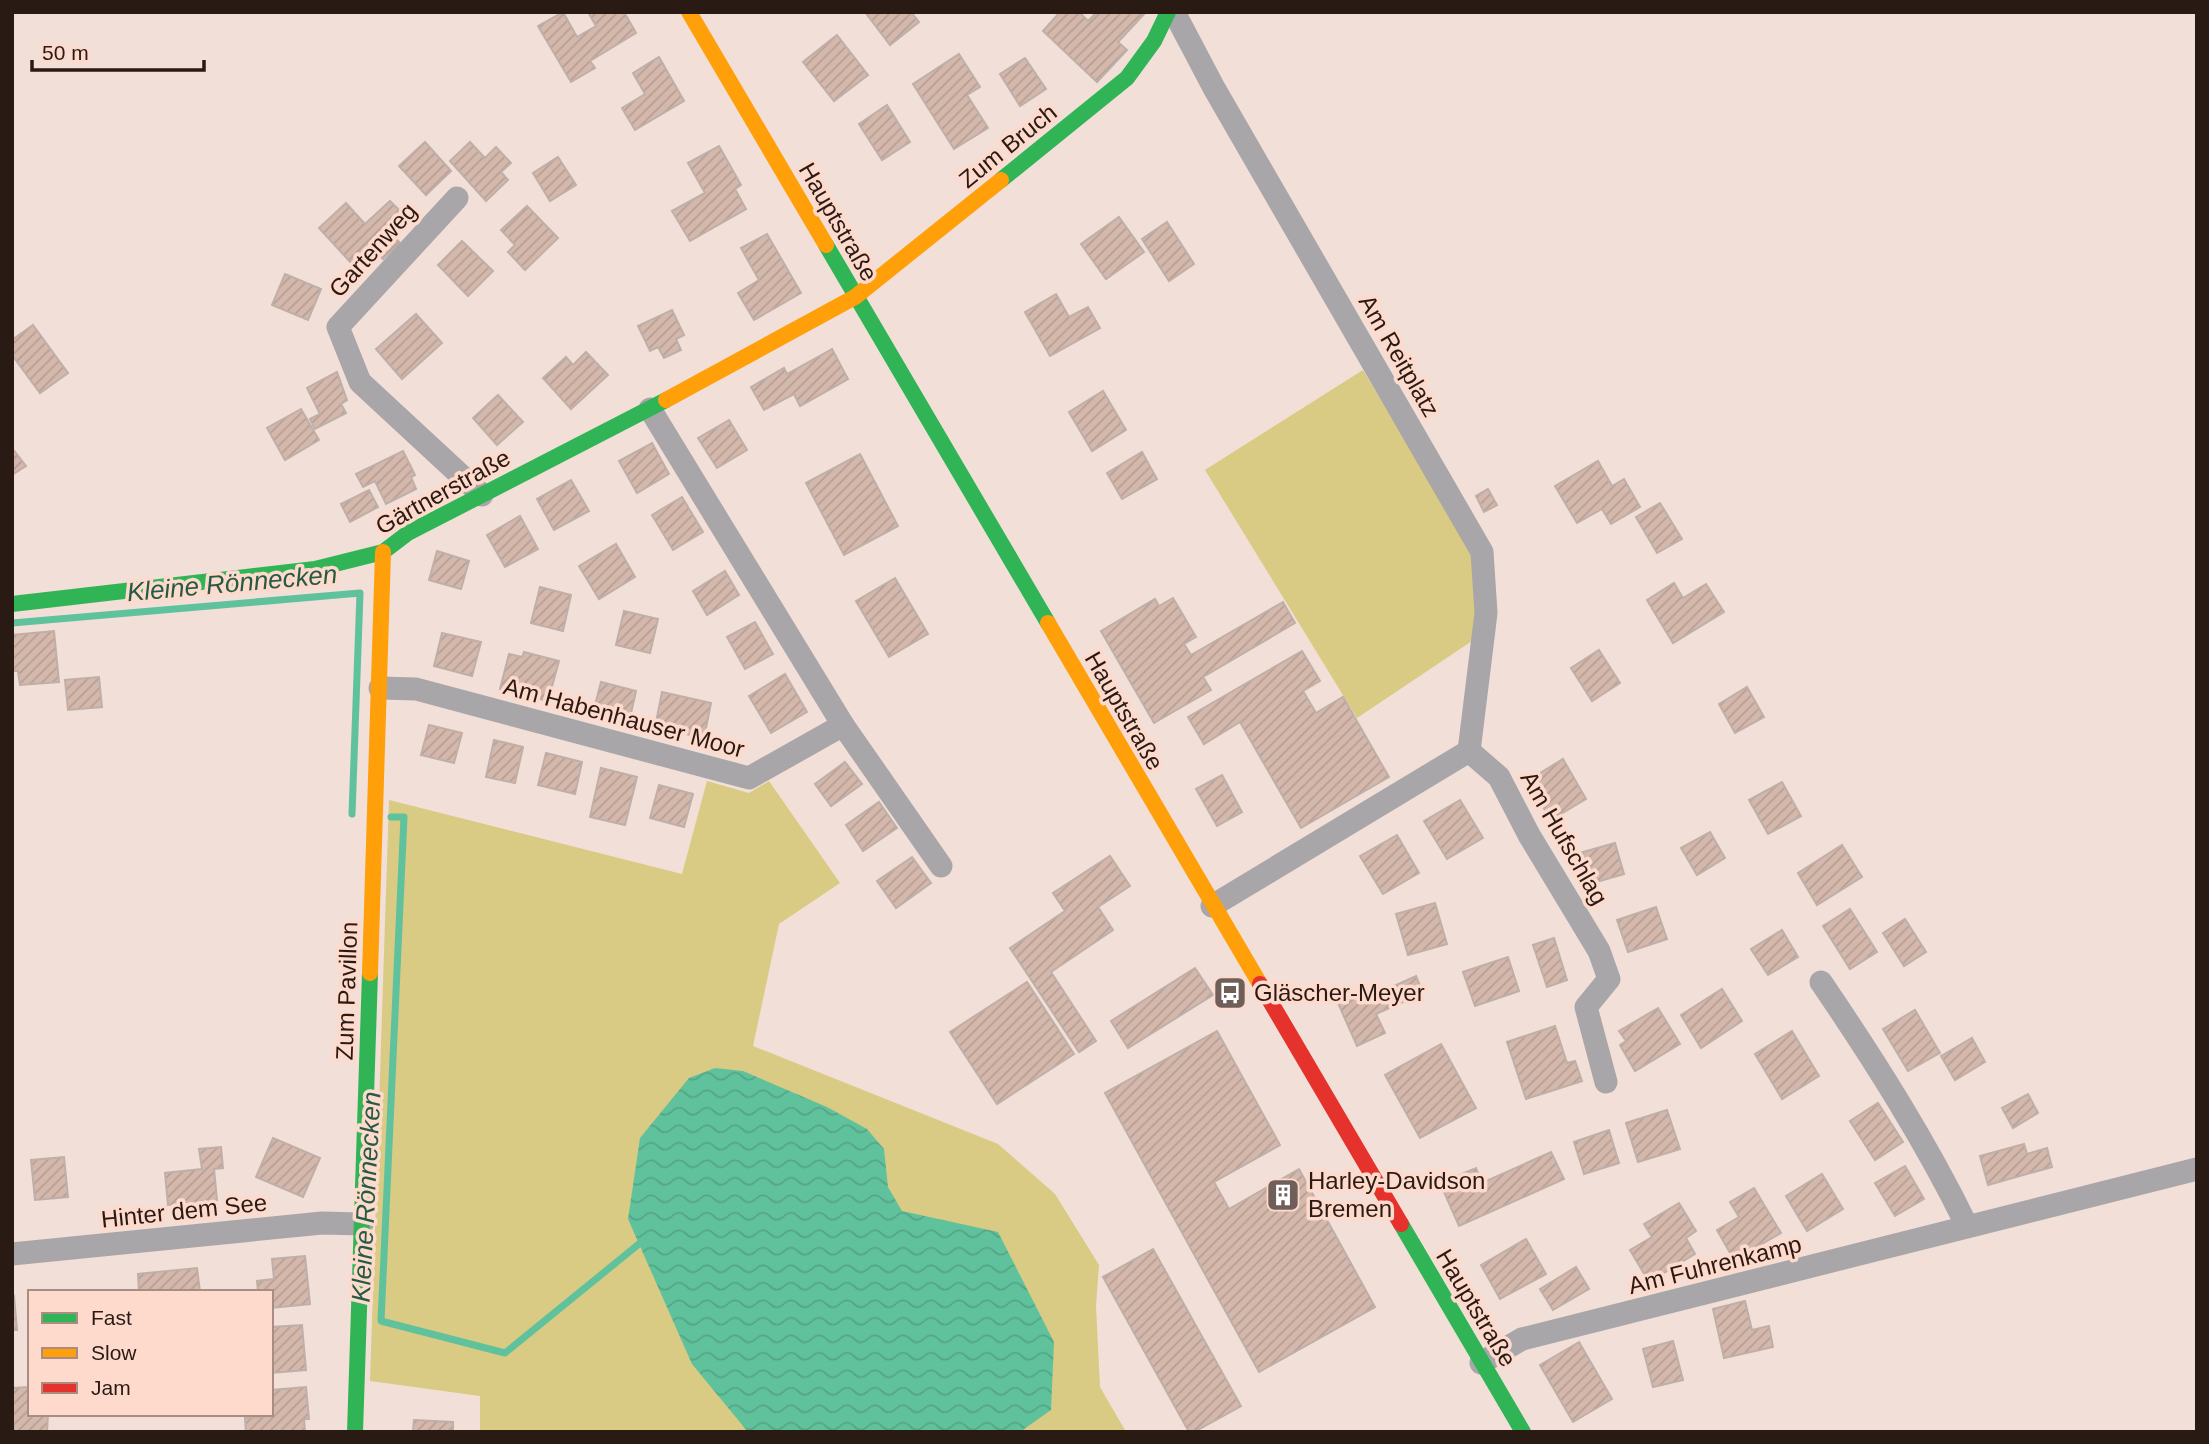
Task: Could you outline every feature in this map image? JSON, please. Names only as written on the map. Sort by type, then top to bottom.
[{"type":"street","name":"Hauptstraße","points":[[689,12],[1523,1432]]},
{"type":"street","name":"Zum Bruch","points":[[855,297],[1127,78],[1154,41],[1168,12]]},
{"type":"street","name":"Am Reitplatz","points":[[1174,12],[1214,88],[1482,552],[1486,613],[1469,751]]},
{"type":"street","name":"Gartenweg","points":[[457,198],[338,327],[360,382],[482,495]]},
{"type":"street","name":"Gärtnerstraße","points":[[12,604],[315,569],[383,552],[408,533],[650,409],[855,297]]},
{"type":"street","points":[[650,409],[843,725],[941,866]]},
{"type":"street","name":"Zum Pavillon","points":[[355,1432],[383,552]]},
{"type":"street","name":"Am Habenhauser Moor","points":[[380,688],[416,689],[748,778],[843,725]]},
{"type":"street","points":[[1212,906],[1469,751]]},
{"type":"street","name":"Am Hufschlag","points":[[1469,751],[1499,777],[1530,835],[1599,950],[1609,979],[1586,1007],[1606,1082]]},
{"type":"street","points":[[1821,982],[1888,1083],[1943,1178],[1966,1226]]},
{"type":"street","name":"Am Fuhrenkamp","points":[[1481,1363],[1522,1339],[2197,1169]]},
{"type":"street","name":"Hinter dem See","points":[[12,1254],[321,1223],[362,1224]]},
{"type":"shaded area","points":[[1363,370],[1477,560],[1479,602],[1472,641],[1357,718],[1205,470]]},
{"type":"shaded area","points":[[707,781],[749,793],[769,781],[840,883],[779,924],[753,1046],[998,1144],[1055,1194],[1099,1265],[1096,1306],[1100,1387],[1126,1432],[480,1432],[480,1396],[370,1381],[389,800],[682,874]]},
{"type":"water","points":[[715,1068],[743,1071],[827,1107],[867,1129],[884,1149],[888,1187],[902,1211],[998,1232],[1054,1342],[1051,1410],[1020,1432],[748,1432],[692,1364],[628,1219],[640,1138],[689,1078]]},
{"type":"building","points":[[563,12],[577,37],[596,26],[588,12],[624,12],[636,33],[590,61],[595,68],[571,82],[538,26]]},
{"type":"building","points":[[865,12],[911,12],[919,22],[890,45]]},
{"type":"building","points":[[1060,12],[1079,12],[1088,21],[1097,12],[1146,12],[1118,42],[1127,50],[1097,82],[1043,31]]},
{"type":"building","points":[[837,35],[868,75],[834,101],[803,62]]},
{"type":"building","points":[[959,54],[980,87],[967,95],[988,128],[954,149],[913,84]]},
{"type":"building","points":[[659,57],[684,101],[635,130],[622,108],[645,94],[633,73]]},
{"type":"building","points":[[1025,58],[1046,89],[1020,106],[1000,74]]},
{"type":"building","points":[[887,105],[910,142],[882,160],[859,124]]},
{"type":"building","points":[[425,142],[451,171],[426,195],[399,166]]},
{"type":"building","points":[[470,142],[485,158],[496,147],[511,163],[501,172],[508,180],[486,201],[450,161]]},
{"type":"building","points":[[719,146],[741,185],[735,189],[746,209],[690,241],[672,211],[705,193],[688,163]]},
{"type":"building","points":[[558,157],[576,185],[550,201],[533,173]]},
{"type":"building","points":[[390,201],[406,217],[390,232],[400,243],[383,259],[371,246],[352,264],[319,228],[346,203],[365,224]]},
{"type":"building","points":[[527,206],[558,238],[525,270],[508,252],[515,245],[501,230]]},
{"type":"building","points":[[1119,217],[1144,252],[1106,279],[1081,244]]},
{"type":"building","points":[[1167,222],[1194,264],[1169,281],[1142,239]]},
{"type":"building","points":[[767,234],[801,293],[754,320],[738,293],[759,280],[741,248]]},
{"type":"building","points":[[462,241],[493,271],[468,296],[438,265]]},
{"type":"building","points":[[285,274],[321,289],[308,320],[272,305]]},
{"type":"building","points":[[1056,294],[1069,317],[1088,307],[1100,328],[1050,356],[1025,312]]},
{"type":"building","points":[[672,310],[684,335],[676,339],[681,350],[664,358],[658,347],[650,351],[638,326]]},
{"type":"building","points":[[416,314],[442,343],[402,379],[376,349]]},
{"type":"building","points":[[33,325],[68,373],[40,393],[12,355],[12,340]]},
{"type":"building","points":[[832,349],[848,379],[800,406],[794,394],[764,410],[751,387],[784,368],[787,374]]},
{"type":"building","points":[[586,352],[608,375],[571,409],[543,378],[566,357],[573,365]]},
{"type":"building","points":[[337,372],[347,400],[341,404],[346,413],[315,429],[310,419],[320,414],[307,388]]},
{"type":"building","points":[[1103,391],[1126,430],[1092,451],[1069,412]]},
{"type":"building","points":[[498,395],[523,422],[497,445],[473,418]]},
{"type":"building","points":[[301,409],[319,440],[285,460],[267,428]]},
{"type":"building","points":[[729,420],[747,450],[717,468],[698,438]]},
{"type":"building","points":[[652,443],[669,474],[637,493],[619,461]]},
{"type":"building","points":[[12,448],[26,466],[12,475]]},
{"type":"building","points":[[403,451],[415,475],[411,477],[416,489],[386,504],[375,481],[363,487],[356,474]]},
{"type":"building","points":[[1142,452],[1157,479],[1122,499],[1107,473]]},
{"type":"building","points":[[860,454],[898,526],[844,555],[806,483]]},
{"type":"building","points":[[1598,461],[1612,486],[1624,479],[1640,507],[1611,524],[1602,509],[1577,523],[1555,486]]},
{"type":"building","points":[[571,480],[589,511],[554,530],[537,499]]},
{"type":"building","points":[[1488,489],[1497,505],[1484,512],[1476,496]]},
{"type":"building","points":[[369,490],[378,507],[350,522],[341,504]]},
{"type":"building","points":[[682,497],[703,532],[673,550],[652,515]]},
{"type":"building","points":[[1660,503],[1682,539],[1657,553],[1636,517]]},
{"type":"building","points":[[520,516],[538,549],[505,567],[487,535]]},
{"type":"building","points":[[616,544],[635,577],[599,599],[579,566]]},
{"type":"building","points":[[437,551],[469,561],[461,589],[429,580]]},
{"type":"building","points":[[725,571],[739,595],[707,615],[693,591]]},
{"type":"building","points":[[895,578],[928,634],[889,657],[856,601]]},
{"type":"building","points":[[1674,583],[1683,598],[1706,584],[1724,612],[1673,643],[1647,600]]},
{"type":"building","points":[[540,587],[571,595],[563,631],[531,623]]},
{"type":"building","points":[[1173,598],[1196,637],[1184,644],[1191,655],[1283,602],[1295,623],[1203,677],[1211,690],[1154,723],[1101,631],[1155,599],[1159,606]]},
{"type":"building","points":[[624,611],[658,619],[650,653],[616,645]]},
{"type":"building","points":[[755,622],[773,654],[745,669],[727,637]]},
{"type":"building","points":[[54,631],[59,682],[20,685],[18,671],[12,671],[12,635]]},
{"type":"building","points":[[442,633],[481,642],[472,676],[434,666]]},
{"type":"building","points":[[1599,650],[1620,683],[1592,701],[1571,668]]},
{"type":"building","points":[[1302,651],[1320,681],[1303,691],[1316,713],[1343,697],[1389,777],[1301,828],[1240,722],[1204,744],[1188,717]]},
{"type":"building","points":[[524,652],[559,661],[548,701],[500,689],[509,654],[522,657]]},
{"type":"building","points":[[785,674],[807,712],[771,733],[749,696]]},
{"type":"building","points":[[99,677],[102,707],[68,710],[65,680]]},
{"type":"building","points":[[601,682],[636,691],[629,722],[593,713]]},
{"type":"building","points":[[1747,687],[1764,717],[1735,733],[1719,704]]},
{"type":"building","points":[[662,692],[711,703],[704,738],[655,727]]},
{"type":"building","points":[[429,725],[462,733],[454,763],[421,755]]},
{"type":"building","points":[[494,740],[523,747],[515,783],[486,777]]},
{"type":"building","points":[[546,753],[582,762],[575,794],[538,785]]},
{"type":"building","points":[[1563,759],[1586,799],[1551,820],[1527,781]]},
{"type":"building","points":[[845,762],[862,784],[831,806],[815,784]]},
{"type":"building","points":[[601,768],[637,777],[625,825],[590,817]]},
{"type":"building","points":[[1222,775],[1242,812],[1217,826],[1196,789]]},
{"type":"building","points":[[1782,782],[1801,816],[1768,834],[1749,800]]},
{"type":"building","points":[[659,785],[693,794],[684,827],[650,818]]},
{"type":"building","points":[[1460,800],[1483,838],[1447,859],[1424,821]]},
{"type":"building","points":[[879,802],[897,828],[863,851],[846,825]]},
{"type":"building","points":[[1710,832],[1725,858],[1697,875],[1681,848]]},
{"type":"building","points":[[1397,835],[1419,873],[1383,894],[1360,856]]},
{"type":"building","points":[[1615,843],[1624,874],[1586,885],[1576,854]]},
{"type":"building","points":[[1842,845],[1862,877],[1817,905],[1798,873]]},
{"type":"building","points":[[1110,856],[1130,886],[1098,907],[1113,930],[1051,972],[1096,1041],[1079,1052],[1010,948],[1065,911],[1053,893]]},
{"type":"building","points":[[912,857],[931,883],[896,908],[877,881]]},
{"type":"building","points":[[1435,903],[1447,944],[1408,955],[1396,914]]},
{"type":"building","points":[[1656,907],[1667,939],[1628,952],[1617,920]]},
{"type":"building","points":[[1850,909],[1877,952],[1850,969],[1823,926]]},
{"type":"building","points":[[1905,919],[1926,952],[1904,966],[1883,933]]},
{"type":"building","points":[[1782,930],[1798,957],[1768,975],[1751,949]]},
{"type":"building","points":[[1554,938],[1567,980],[1547,987],[1533,945]]},
{"type":"building","points":[[1508,957],[1519,991],[1475,1006],[1463,972]]},
{"type":"building","points":[[1195,968],[1213,995],[1128,1048],[1111,1021]]},
{"type":"building","points":[[1416,976],[1423,993],[1376,1014],[1385,1033],[1357,1046],[1338,1003],[1360,994],[1363,1000]]},
{"type":"building","points":[[1027,982],[1074,1054],[997,1104],[950,1032]]},
{"type":"building","points":[[1722,989],[1742,1021],[1701,1048],[1681,1015]]},
{"type":"building","points":[[1658,1008],[1680,1044],[1635,1071],[1620,1045],[1626,1041],[1619,1031]]},
{"type":"building","points":[[1915,1010],[1940,1053],[1908,1071],[1883,1029]]},
{"type":"building","points":[[1555,1026],[1567,1063],[1575,1061],[1582,1081],[1526,1099],[1507,1042]]},
{"type":"building","name":"Harley-Davidson Bremen","points":[[1217,1031],[1280,1145],[1214,1182],[1229,1209],[1299,1169],[1375,1307],[1259,1372],[1105,1093]]},
{"type":"building","points":[[1792,1031],[1819,1076],[1782,1099],[1755,1054]]},
{"type":"building","points":[[1972,1038],[1985,1062],[1955,1080],[1941,1056]]},
{"type":"building","points":[[1441,1044],[1476,1108],[1420,1138],[1385,1075]]},
{"type":"building","points":[[2028,1094],[2038,1113],[2013,1128],[2002,1108]]},
{"type":"building","points":[[1878,1103],[1903,1142],[1875,1160],[1850,1121]]},
{"type":"building","points":[[1667,1110],[1680,1149],[1638,1162],[1626,1123]]},
{"type":"building","points":[[1609,1130],[1619,1163],[1584,1174],[1574,1142]]},
{"type":"building","points":[[273,1138],[320,1158],[303,1197],[256,1177]]},
{"type":"building","points":[[2024,1144],[2027,1154],[2047,1148],[2052,1167],[1988,1185],[1980,1156]]},
{"type":"building","points":[[221,1147],[223,1168],[214,1169],[217,1200],[168,1205],[165,1173],[202,1169],[199,1149]]},
{"type":"building","points":[[1551,1152],[1564,1179],[1459,1226],[1440,1183],[1476,1168],[1482,1183]]},
{"type":"building","points":[[64,1157],[68,1197],[35,1200],[31,1160]]},
{"type":"building","points":[[1905,1166],[1924,1199],[1895,1216],[1875,1183]]},
{"type":"building","points":[[1822,1174],[1843,1209],[1807,1231],[1786,1196]]},
{"type":"building","points":[[1754,1188],[1781,1233],[1734,1260],[1717,1230],[1739,1217],[1730,1202]]},
{"type":"building","points":[[1679,1203],[1696,1231],[1686,1238],[1695,1254],[1649,1282],[1630,1250],[1652,1237],[1644,1224]]},
{"type":"building","points":[[1526,1239],[1546,1274],[1500,1299],[1481,1265]]},
{"type":"building","points":[[1153,1249],[1241,1406],[1194,1432],[1189,1432],[1103,1277]]},
{"type":"building","points":[[305,1256],[310,1304],[273,1308],[273,1290],[258,1290],[257,1281],[274,1279],[272,1259]]},
{"type":"building","points":[[1576,1267],[1589,1289],[1553,1310],[1540,1289]]},
{"type":"building","points":[[197,1268],[200,1290],[139,1290],[138,1274]]},
{"type":"building","points":[[14,1296],[17,1330],[12,1330]]},
{"type":"building","points":[[1745,1301],[1752,1330],[1769,1326],[1773,1347],[1724,1358],[1713,1309]]},
{"type":"building","points":[[302,1325],[306,1370],[273,1373],[273,1327]]},
{"type":"building","points":[[1673,1341],[1683,1380],[1653,1387],[1643,1349]]},
{"type":"building","points":[[1579,1342],[1612,1399],[1573,1422],[1540,1365]]},
{"type":"building","points":[[28,1387],[28,1416],[48,1416],[47,1432],[14,1432],[12,1388]]},
{"type":"building","points":[[306,1387],[309,1419],[304,1419],[305,1431],[318,1432],[246,1432],[245,1418],[273,1416],[273,1390]]},
{"type":"building","points":[[414,1420],[453,1422],[453,1432],[394,1432],[413,1431]]},
{"type":"waterway","name":"Kleine Rönnecken","points":[[12,623],[360,593],[352,814]]},
{"type":"waterway","name":"Kleine Rönnecken","points":[[391,817],[404,817],[381,1321],[505,1353],[645,1239]]},
{"type":"traffic: fast","points":[[1001,180],[1127,78],[1154,41],[1168,12]]},
{"type":"traffic: fast","points":[[826,245],[1048,623]]},
{"type":"traffic: fast","points":[[12,604],[315,569],[383,552],[408,533],[666,400]]},
{"type":"traffic: fast","points":[[355,1432],[370,973]]},
{"type":"traffic: fast","points":[[1401,1224],[1523,1432]]},
{"type":"traffic: slow","points":[[689,12],[826,245]]},
{"type":"traffic: slow","points":[[666,400],[855,297],[1001,180]]},
{"type":"traffic: slow","points":[[370,973],[383,552]]},
{"type":"traffic: slow","points":[[1048,623],[1260,984]]},
{"type":"traffic: jam","points":[[1260,984],[1401,1224]]},
{"type":"place","name":"Gläscher-Meyer","points":[[1230,993]]},
{"type":"place","name":"Harley-Davidson Bremen","points":[[1283,1195]]}]
